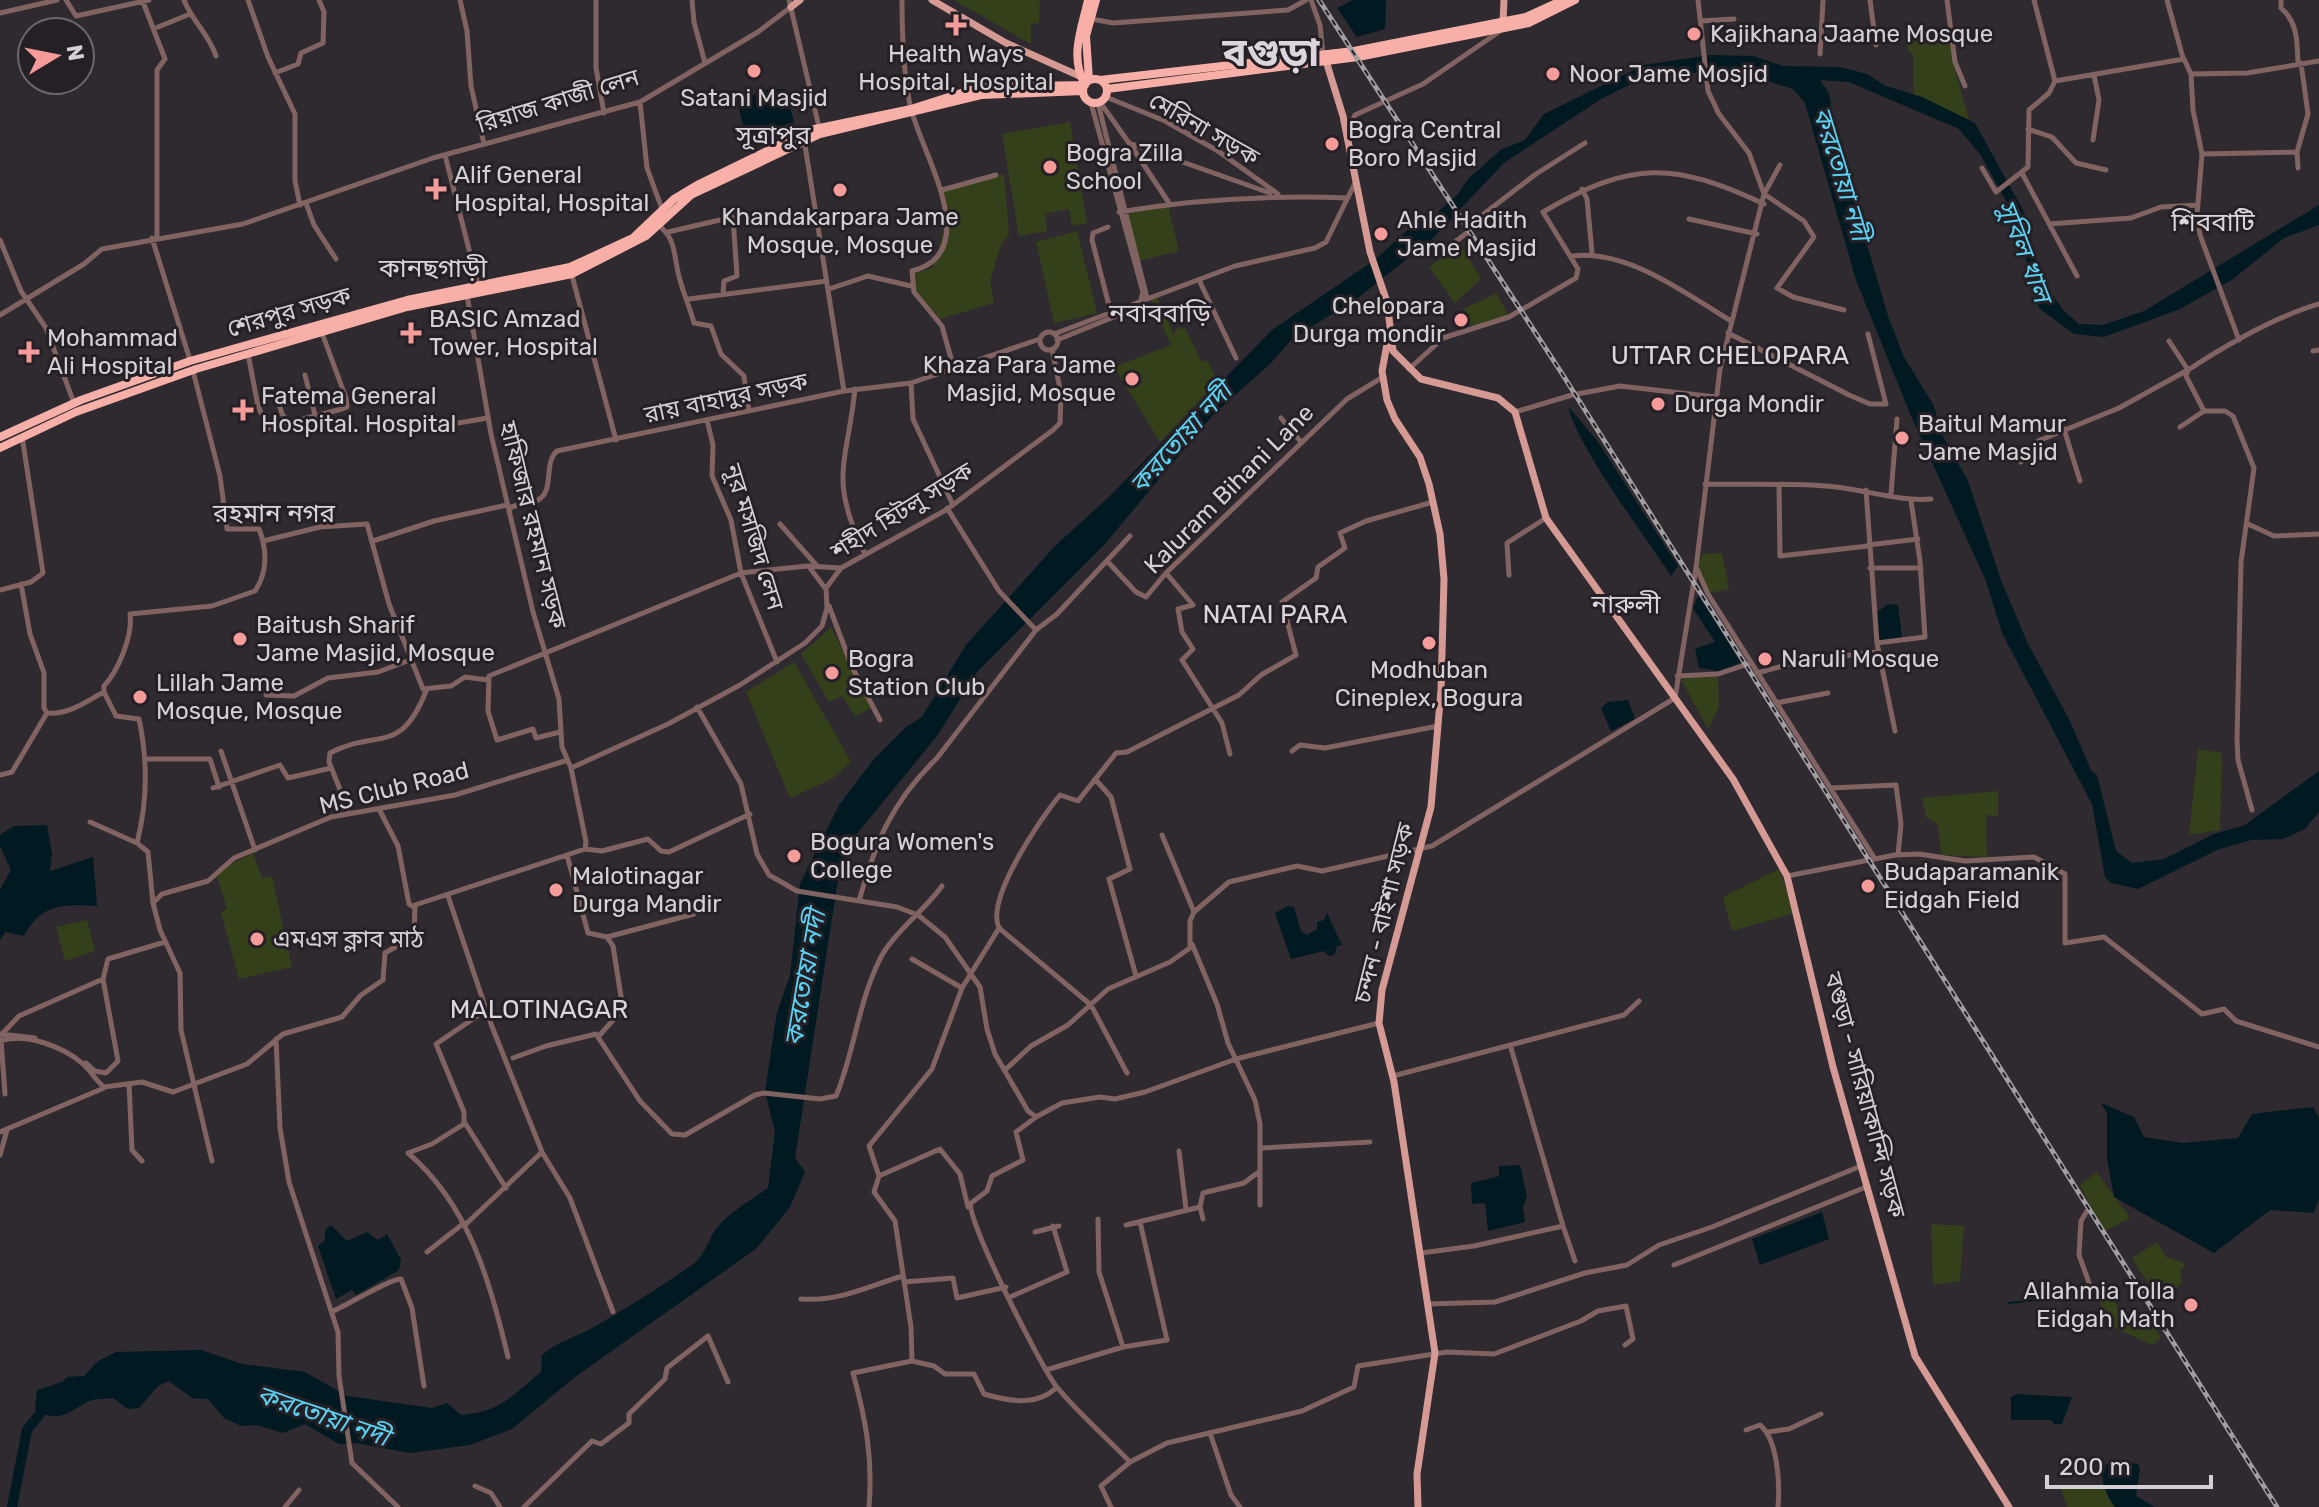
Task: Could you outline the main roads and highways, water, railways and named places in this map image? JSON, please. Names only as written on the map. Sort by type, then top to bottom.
[{"type":"highway","points":[[1503,26],[1563,0]]},
{"type":"highway","points":[[1100,99],[1547,17],[1575,0]]},
{"type":"highway","points":[[1084,83],[1086,36],[1092,19],[1092,1]]},
{"type":"highway","points":[[1092,1],[1077,33],[1084,83],[1100,99]]},
{"type":"highway","points":[[1084,83],[1324,57]]},
{"type":"highway","points":[[1100,80],[1100,99]]},
{"type":"highway","name":"শেরপুর সড়ক","points":[[0,448],[20,432],[74,403],[360,312],[571,271],[656,224],[691,195],[819,127],[912,111],[980,87],[1084,83]]},
{"type":"highway","name":"শেরপুর সড়ক","points":[[656,224],[662,209],[699,184],[804,137],[981,95],[1084,83]]},
{"type":"highway","name":"শেরপুর সড়ক","points":[[0,437],[76,412],[192,365],[248,354],[466,292],[478,285],[571,271]]},
{"type":"main road","name":"রিয়াজ কাজী লেন","points":[[790,4],[800,0]]},
{"type":"main road","points":[[932,0],[1084,83]]},
{"type":"main road","points":[[1503,26],[1504,0]]},
{"type":"main road","points":[[1324,57],[1342,110],[1370,252],[1387,302],[1389,336]]},
{"type":"main road","points":[[1055,84],[1062,77],[1059,69]]},
{"type":"main road","name":"বগুড়া - সারিয়াকান্দি সড়ক","points":[[1389,336],[1393,351],[1408,370],[1440,386],[1498,398],[1515,412],[1546,518],[1733,779],[1787,876],[1866,1187],[1915,1356],[2009,1507]]},
{"type":"main road","name":"চন্দন - বাইশা সড়ক","points":[[1389,336],[1383,377],[1395,419],[1420,457],[1434,501],[1444,579],[1439,726],[1431,807],[1382,990],[1379,1023],[1392,1076],[1435,1353],[1417,1474],[1418,1507]]},
{"type":"water","points":[[1353,0],[1386,0],[1385,29],[1357,37],[1337,8]]},
{"type":"water","name":"সুবিল খাল","points":[[1710,55],[1753,56],[1783,66],[1840,67],[1867,74],[1886,86],[1922,97],[1975,123],[2024,212],[2042,280],[2063,310],[2079,324],[2103,325],[2144,311],[2319,205],[2319,225],[2284,238],[2233,279],[2180,309],[2104,337],[2074,334],[2039,308],[2014,215],[1980,154],[1959,129],[1849,82],[1820,80],[1829,93],[1838,146],[1889,319],[1904,357],[1934,406],[1940,431],[1968,481],[2001,580],[2028,644],[2069,719],[2091,770],[2097,775],[2116,851],[2132,863],[2164,859],[2214,834],[2245,825],[2319,771],[2319,812],[2305,829],[2283,839],[2251,840],[2217,850],[2138,889],[2111,883],[2105,877],[2092,804],[2002,633],[1986,581],[1911,416],[1856,280],[1805,103],[1793,89],[1742,73],[1676,73],[1643,78],[1601,99],[1504,163],[1431,240],[1359,297],[1292,339],[1271,363],[1213,415],[1104,545],[977,672],[937,736],[856,835],[839,873],[795,1158],[805,1172],[790,1207],[757,1248],[575,1377],[512,1429],[470,1445],[410,1453],[356,1443],[339,1444],[305,1424],[283,1433],[256,1425],[241,1426],[224,1418],[208,1399],[192,1398],[169,1381],[158,1386],[139,1408],[128,1409],[113,1398],[90,1401],[56,1416],[35,1409],[37,1390],[62,1382],[67,1377],[84,1376],[98,1361],[116,1352],[201,1350],[242,1364],[305,1372],[347,1396],[432,1408],[447,1403],[461,1415],[475,1413],[506,1401],[541,1372],[542,1355],[548,1350],[589,1330],[696,1262],[721,1223],[768,1188],[775,1132],[765,1091],[777,1012],[790,976],[800,884],[839,805],[874,759],[906,727],[922,717],[966,645],[1055,546],[1110,496],[1272,330],[1376,259],[1414,224],[1431,218],[1502,149],[1525,140],[1544,114],[1644,65]]},
{"type":"water","points":[[769,89],[785,89],[794,122],[746,136],[737,101]]},
{"type":"water","points":[[1568,406],[1598,442],[1678,566],[1671,576],[1598,468],[1574,424]]},
{"type":"water","points":[[1699,594],[1742,662],[1719,671],[1699,668],[1695,649],[1715,642],[1693,608]]},
{"type":"water","points":[[1888,604],[1898,605],[1902,637],[1879,641],[1876,613]]},
{"type":"water","points":[[1628,700],[1635,719],[1611,731],[1601,708],[1608,702]]},
{"type":"water","points":[[47,825],[52,854],[50,871],[93,857],[97,906],[54,908],[38,917],[24,936],[5,932],[0,940],[0,890],[11,870],[0,846],[0,835],[14,826]]},
{"type":"water","points":[[1288,906],[1294,907],[1301,931],[1307,935],[1317,929],[1317,922],[1324,920],[1327,913],[1342,945],[1337,946],[1335,954],[1329,956],[1324,951],[1291,959],[1275,913]]},
{"type":"water","points":[[2101,1103],[2134,1117],[2144,1137],[2183,1143],[2238,1138],[2252,1114],[2313,1107],[2319,1118],[2319,1198],[2314,1213],[2270,1210],[2214,1253],[2114,1197],[2107,1159],[2107,1113]]},
{"type":"water","points":[[1520,1165],[1527,1196],[1523,1208],[1525,1222],[1488,1231],[1485,1203],[1472,1204],[1471,1183],[1499,1176],[1499,1166]]},
{"type":"water","points":[[1822,1212],[1829,1239],[1760,1265],[1752,1239]]},
{"type":"water","points":[[331,1225],[347,1241],[367,1232],[378,1240],[387,1234],[401,1260],[399,1270],[356,1295],[352,1290],[336,1299],[318,1246],[325,1240],[325,1230]]},
{"type":"water","points":[[2017,1394],[2072,1397],[2062,1424],[2054,1424],[2051,1420],[2011,1420],[2011,1397]]},
{"type":"water","points":[[2113,1460],[2138,1464],[2136,1496],[2155,1507],[2115,1507],[2103,1482],[2104,1469]]},
{"type":"waterway","points":[[2009,1303],[2062,1297]]},
{"type":"waterway","name":"করতোয়া নদী","points":[[12,1507],[27,1430],[49,1402]]},
{"type":"railway","points":[[1319,0],[1561,372],[2277,1507]]},
{"type":"place","name":"Health Ways Hospital, Hospital","points":[[956,25]]},
{"type":"place","name":"Kajikhana Jaame Mosque","points":[[1694,34]]},
{"type":"place","name":"Satani Masjid","points":[[754,71]]},
{"type":"place","name":"Noor Jame Mosjid","points":[[1553,74]]},
{"type":"place","name":"Bogra Central Boro Masjid","points":[[1332,144]]},
{"type":"place","name":"Bogra Zilla School","points":[[1050,167]]},
{"type":"place","name":"Alif General Hospital, Hospital","points":[[436,189]]},
{"type":"place","name":"Khandakarpara Jame Mosque, Mosque","points":[[840,190]]},
{"type":"place","name":"Ahle Hadith Jame Masjid","points":[[1381,234]]},
{"type":"place","name":"Chelopara Durga mondir","points":[[1461,320]]},
{"type":"place","name":"BASIC Amzad Tower, Hospital","points":[[411,333]]},
{"type":"place","name":"Mohammad Ali Hospital","points":[[29,352]]},
{"type":"place","name":"Khaza Para Jame Masjid, Mosque","points":[[1132,379]]},
{"type":"place","name":"Durga Mondir","points":[[1658,404]]},
{"type":"place","name":"Fatema General Hospital. Hospital","points":[[243,410]]},
{"type":"place","name":"Baitul Mamur Jame Masjid","points":[[1902,438]]},
{"type":"place","name":"Baitush Sharif Jame Masjid, Mosque","points":[[240,639]]},
{"type":"place","name":"Modhuban Cineplex, Bogura","points":[[1429,643]]},
{"type":"place","name":"Naruli Mosque","points":[[1765,659]]},
{"type":"place","name":"Bogra Station Club","points":[[832,673]]},
{"type":"place","name":"Lillah Jame Mosque, Mosque","points":[[140,697]]},
{"type":"place","name":"Bogura Women's College","points":[[794,856]]},
{"type":"place","name":"Budaparamanik Eidgah Field","points":[[1868,886]]},
{"type":"place","name":"Malotinagar Durga Mandir","points":[[556,890]]},
{"type":"place","name":"এমএস ক্লাব মাঠ","points":[[257,939]]},
{"type":"place","name":"Allahmia Tolla Eidgah Math","points":[[2191,1305]]},
{"type":"district","name":"বগুড়া","points":[[1271,52]]},
{"type":"district","name":"সূত্রাপুর","points":[[773,135]]},
{"type":"district","name":"শিববাটি","points":[[2213,222]]},
{"type":"district","name":"কানছগাড়ী","points":[[433,268]]},
{"type":"district","name":"নবাববাড়ি","points":[[1160,313]]},
{"type":"district","name":"UTTAR CHELOPARA","points":[[1730,355]]},
{"type":"district","name":"রহমান নগর","points":[[274,513]]},
{"type":"district","name":"নারুলী","points":[[1626,604]]},
{"type":"district","name":"NATAI PARA","points":[[1275,614]]},
{"type":"district","name":"MALOTINAGAR","points":[[539,1009]]}]
